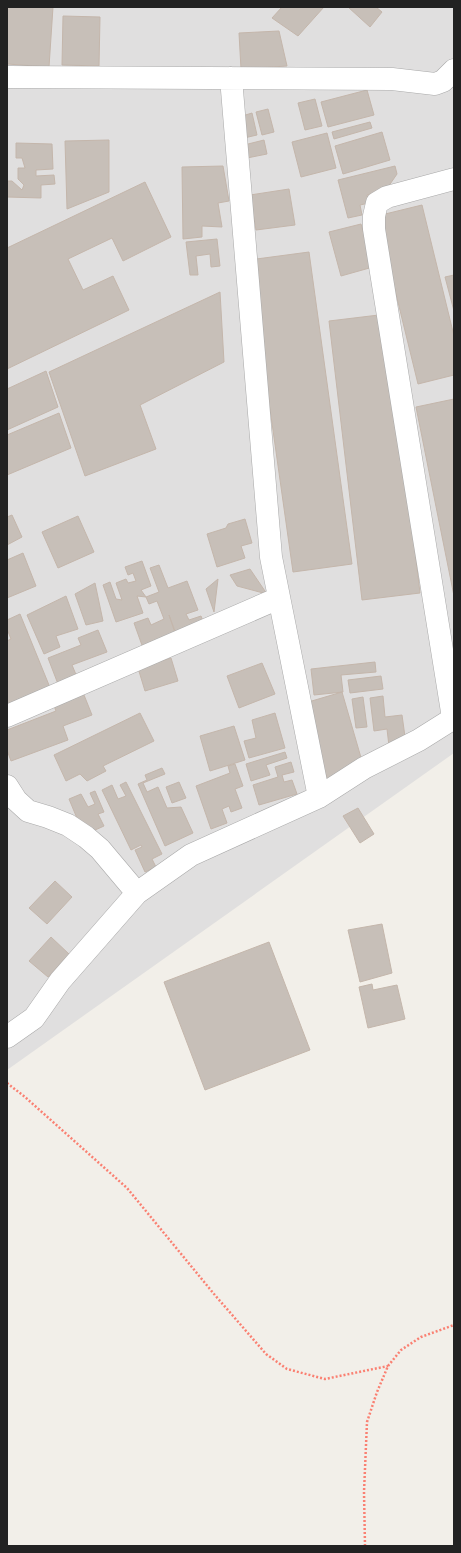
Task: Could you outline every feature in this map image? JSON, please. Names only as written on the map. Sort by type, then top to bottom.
[{"type":"street","points":[[7,78],[392,79],[435,84],[443,82],[454,70]]},
{"type":"street","points":[[231,78],[271,556],[319,797]]},
{"type":"street","points":[[7,1037],[34,1018],[60,981],[137,893],[191,855],[319,797],[364,768],[419,740],[453,718],[374,229],[374,216],[377,203],[387,197],[454,179]]},
{"type":"street","points":[[7,716],[279,598]]},
{"type":"street","points":[[7,786],[16,800],[28,811],[48,817],[68,826],[86,837],[100,849],[137,893]]},
{"type":"path","points":[[7,1083],[25,1097],[127,1188],[214,1294],[266,1354],[287,1369],[325,1379],[388,1366]]},
{"type":"path","points":[[365,1546],[364,1492],[367,1422],[377,1392],[388,1366],[401,1350],[421,1337],[454,1325]]},
{"type":"shaded area","points":[[7,7],[454,7],[454,753],[7,1070]]},
{"type":"building","points":[[7,7],[53,7],[49,67],[7,64]]},
{"type":"building","points":[[282,7],[324,7],[298,36],[272,18]]},
{"type":"building","points":[[348,7],[376,7],[382,12],[370,27]]},
{"type":"building","points":[[63,16],[100,17],[99,66],[62,65]]},
{"type":"building","points":[[279,31],[287,66],[241,69],[239,33]]},
{"type":"building","points":[[367,90],[374,115],[328,127],[321,102]]},
{"type":"building","points":[[315,99],[322,126],[305,130],[298,103]]},
{"type":"building","points":[[268,109],[274,132],[262,135],[256,112]]},
{"type":"building","points":[[252,113],[257,135],[244,138],[239,117]]},
{"type":"building","points":[[370,122],[372,128],[334,139],[332,132]]},
{"type":"building","points":[[382,132],[390,160],[343,174],[335,146]]},
{"type":"building","points":[[327,133],[336,168],[301,177],[292,142]]},
{"type":"building","points":[[109,140],[109,192],[67,209],[65,141]]},
{"type":"building","points":[[264,140],[267,154],[247,158],[244,145]]},
{"type":"building","points":[[16,143],[52,144],[53,169],[36,170],[36,176],[54,175],[55,184],[41,185],[41,198],[7,197],[7,181],[12,181],[22,190],[24,185],[18,179],[18,168],[25,168],[22,158],[16,158]]},
{"type":"building","points":[[223,166],[229,201],[218,203],[222,227],[202,226],[202,237],[183,239],[182,167]]},
{"type":"building","points":[[395,166],[397,174],[386,190],[367,195],[369,203],[360,205],[362,215],[348,218],[338,180]]},
{"type":"building","points":[[145,182],[171,237],[123,261],[112,238],[68,259],[83,290],[113,276],[129,310],[7,369],[7,248]]},
{"type":"building","points":[[289,189],[295,225],[256,230],[250,195]]},
{"type":"building","points":[[422,205],[454,336],[454,375],[418,384],[377,216]]},
{"type":"building","points":[[361,224],[373,267],[341,276],[329,232]]},
{"type":"building","points":[[217,239],[220,266],[211,267],[210,254],[196,256],[198,275],[190,275],[186,242]]},
{"type":"building","points":[[309,252],[352,564],[293,572],[249,260]]},
{"type":"building","points":[[454,275],[454,311],[445,277]]},
{"type":"building","points":[[220,292],[224,362],[140,405],[156,449],[85,476],[49,372]]},
{"type":"building","points":[[387,314],[420,593],[362,600],[329,321]]},
{"type":"building","points":[[46,371],[58,407],[7,430],[7,389]]},
{"type":"building","points":[[454,399],[454,596],[416,407]]},
{"type":"building","points":[[59,413],[71,448],[7,475],[7,435]]},
{"type":"building","points":[[12,515],[22,537],[7,545],[7,517]]},
{"type":"building","points":[[78,516],[94,552],[58,568],[42,532]]},
{"type":"building","points":[[245,519],[252,543],[241,546],[245,558],[217,567],[207,534],[226,528],[228,524]]},
{"type":"building","points":[[23,553],[36,586],[7,598],[7,560]]},
{"type":"building","points":[[142,561],[151,586],[141,590],[146,597],[137,596],[143,613],[116,622],[103,585],[110,582],[116,599],[122,600],[116,583],[126,579],[128,583],[136,581],[133,573],[128,575],[125,567]]},
{"type":"building","points":[[159,565],[168,588],[187,581],[198,610],[186,614],[189,620],[201,616],[206,629],[178,639],[169,615],[176,636],[143,648],[134,623],[148,618],[151,625],[164,619],[157,601],[149,604],[146,597],[159,592],[150,568]]},
{"type":"building","points":[[250,569],[267,594],[237,586],[230,575]]},
{"type":"building","points":[[218,579],[214,612],[206,589]]},
{"type":"building","points":[[95,583],[103,621],[86,625],[75,594]]},
{"type":"building","points":[[66,596],[78,629],[56,636],[60,647],[44,654],[27,615]]},
{"type":"building","points":[[20,614],[51,690],[7,708],[7,641],[11,639],[7,629],[7,620]]},
{"type":"building","points":[[98,630],[107,652],[72,665],[77,677],[58,684],[48,658],[81,645],[78,638]]},
{"type":"building","points":[[171,658],[178,681],[145,691],[138,668]]},
{"type":"building","points":[[375,662],[376,672],[341,675],[343,692],[314,695],[311,669]]},
{"type":"building","points":[[262,663],[275,694],[239,708],[227,676]]},
{"type":"building","points":[[381,676],[383,689],[350,693],[348,680]]},
{"type":"building","points":[[82,690],[92,715],[63,726],[68,740],[11,761],[7,750],[7,730],[56,711],[52,701]]},
{"type":"building","points":[[342,692],[364,768],[327,779],[305,703]]},
{"type":"building","points":[[383,696],[385,717],[402,715],[406,744],[389,746],[387,729],[374,731],[370,698]]},
{"type":"building","points":[[363,697],[367,727],[356,728],[352,699]]},
{"type":"building","points":[[140,713],[154,741],[103,766],[106,771],[87,781],[80,774],[66,781],[54,755]]},
{"type":"building","points":[[275,713],[285,748],[249,758],[244,741],[256,738],[252,720]]},
{"type":"building","points":[[234,726],[245,760],[210,771],[200,736]]},
{"type":"building","points":[[285,752],[287,758],[266,765],[270,775],[251,781],[246,764]]},
{"type":"building","points":[[291,762],[294,772],[282,775],[284,782],[292,780],[297,794],[259,805],[253,785],[278,777],[275,767]]},
{"type":"building","points":[[235,764],[243,786],[235,789],[242,808],[231,812],[229,806],[222,809],[227,823],[211,829],[196,786],[230,773],[228,766]]},
{"type":"building","points":[[162,768],[165,774],[143,783],[147,792],[158,787],[167,808],[181,807],[193,833],[165,846],[138,784],[147,780],[145,775]]},
{"type":"building","points":[[126,782],[162,854],[152,859],[156,867],[145,872],[135,850],[142,847],[141,845],[131,850],[102,790],[112,785],[118,799],[126,796],[120,785]]},
{"type":"building","points":[[179,782],[186,798],[172,803],[166,787]]},
{"type":"building","points":[[95,791],[104,812],[98,814],[104,826],[84,835],[69,799],[81,794],[88,807],[95,804],[90,793]]},
{"type":"building","points":[[358,808],[374,834],[360,843],[343,816]]},
{"type":"building","points":[[55,881],[72,897],[47,924],[29,908]]},
{"type":"building","points":[[382,924],[392,973],[360,982],[348,930]]},
{"type":"building","points":[[51,937],[69,954],[48,977],[29,961]]},
{"type":"building","points":[[269,942],[310,1050],[205,1090],[164,982]]},
{"type":"building","points":[[372,984],[373,990],[397,985],[405,1019],[368,1028],[359,987]]}]
